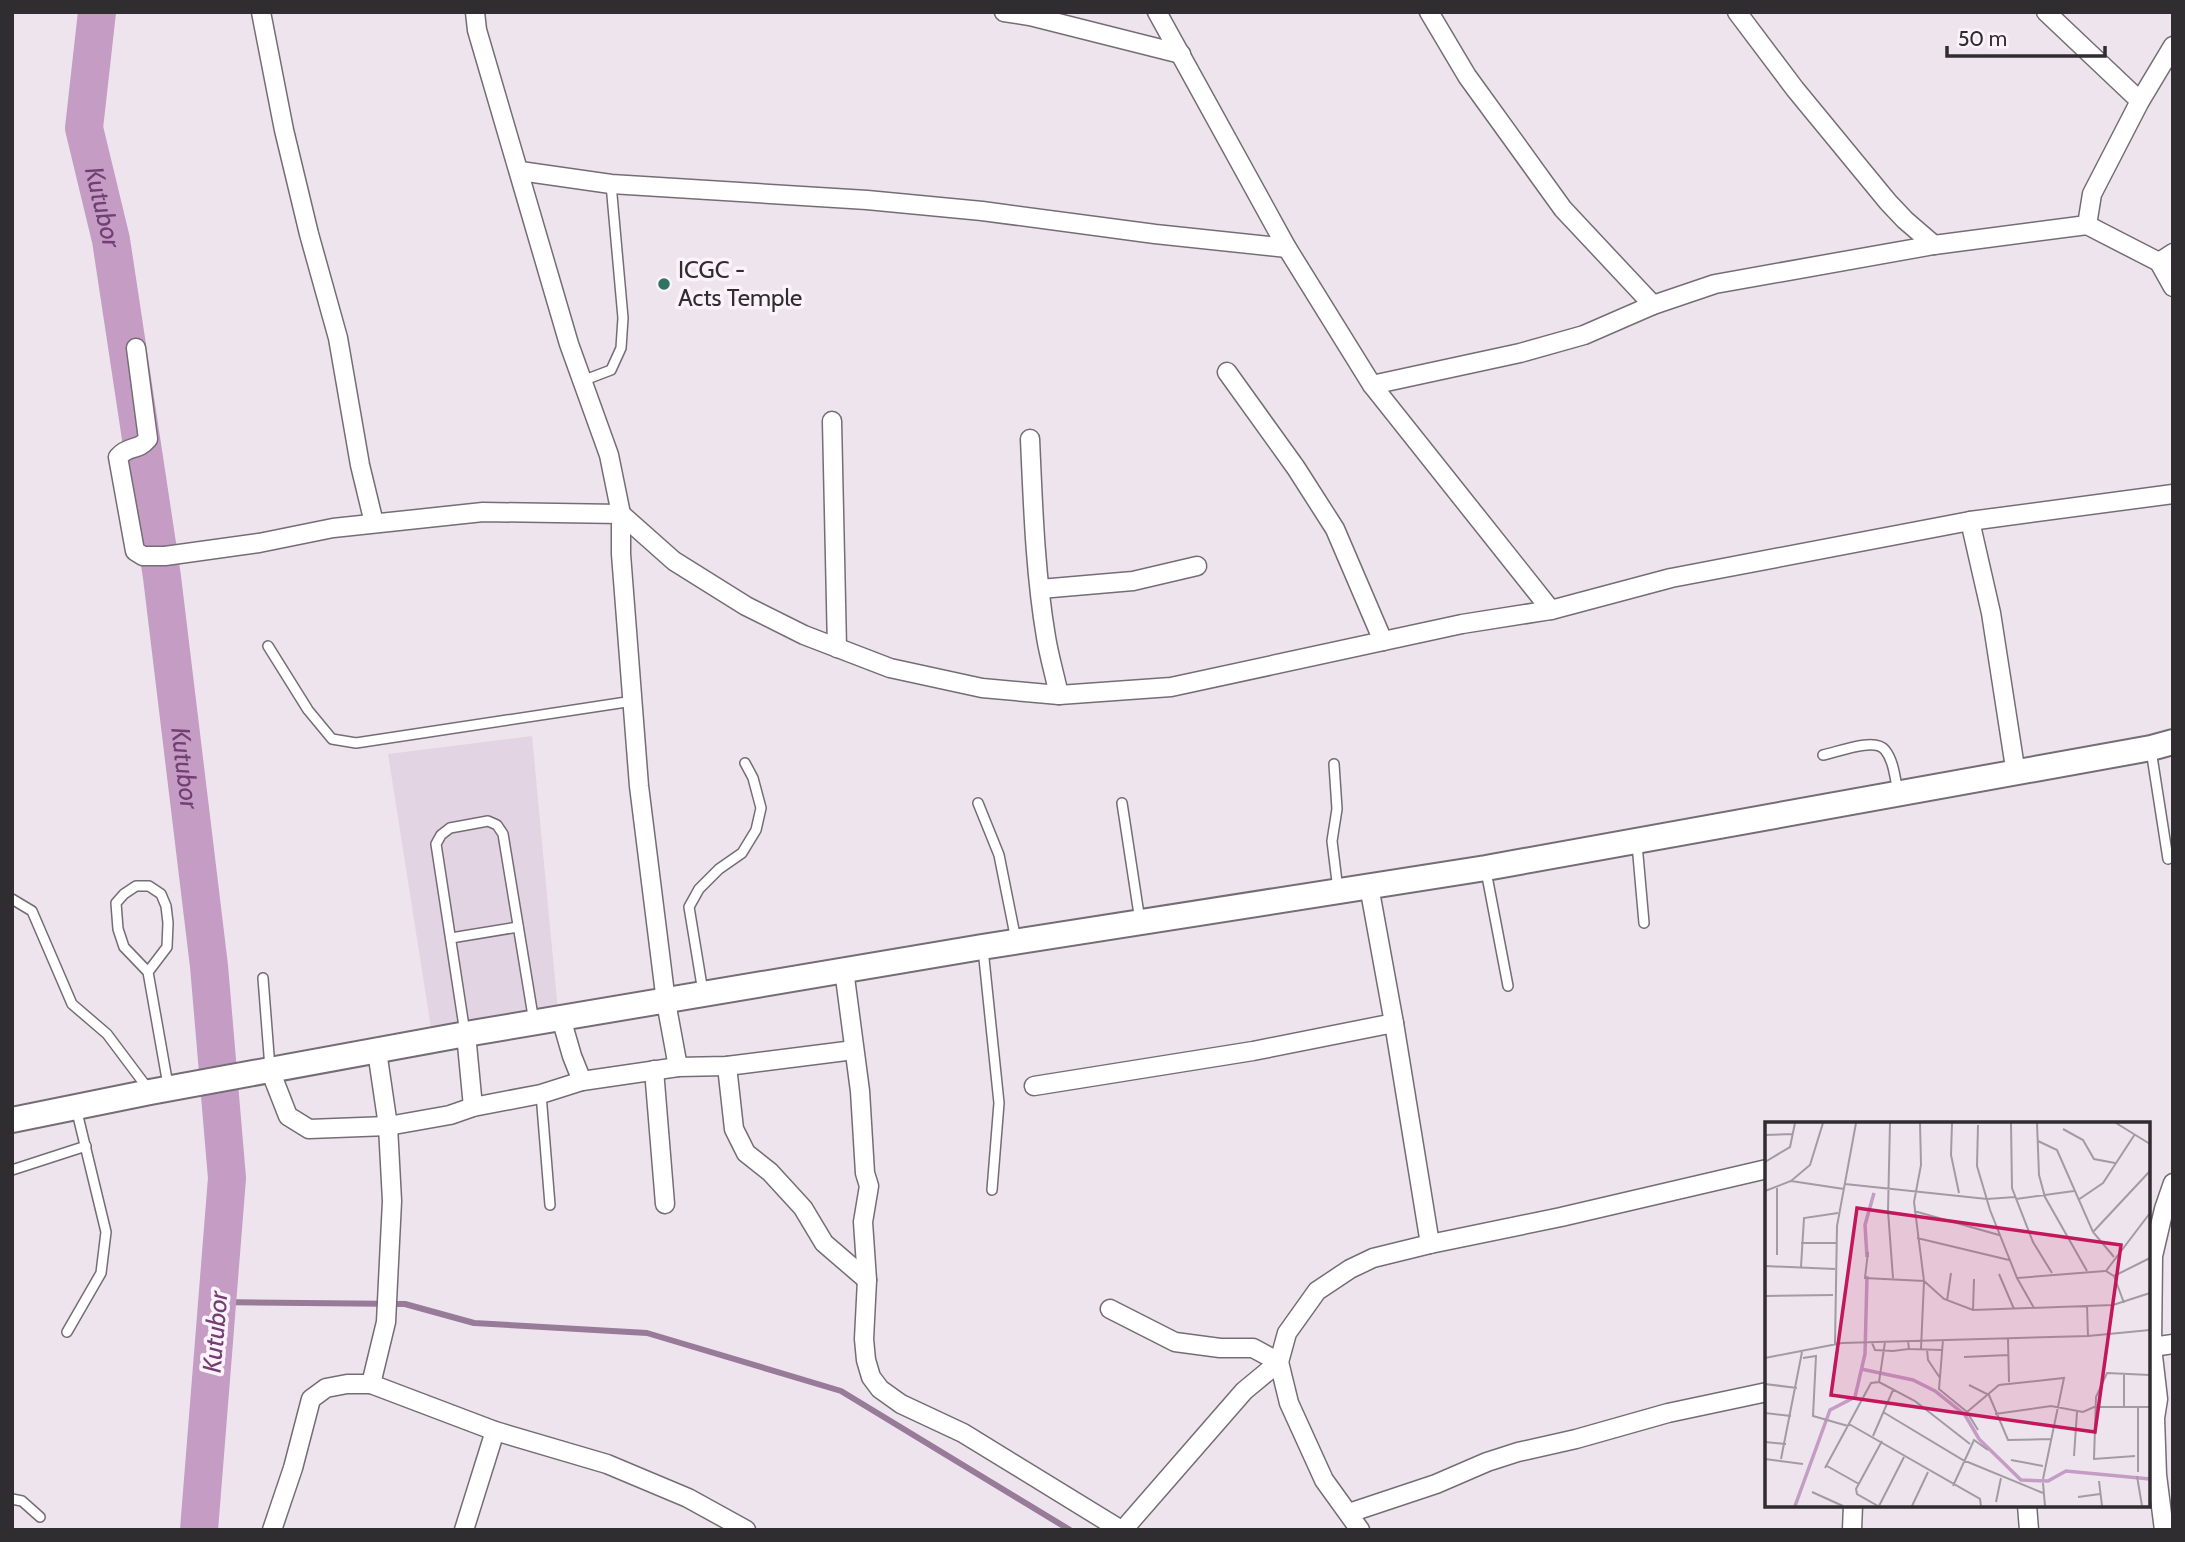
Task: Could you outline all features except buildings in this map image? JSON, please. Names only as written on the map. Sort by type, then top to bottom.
[{"type":"main road","points":[[12,1120],[196,1083],[466,1034],[982,947],[1486,868],[2016,774],[2162,745]]},
{"type":"street","points":[[261,12],[287,143],[338,338],[360,465],[374,523]]},
{"type":"street","points":[[475,12],[477,30],[569,344],[609,455],[621,514],[621,554],[639,786],[666,1002],[678,1067]]},
{"type":"street","points":[[1003,12],[1030,16],[1181,54]]},
{"type":"street","points":[[1157,12],[1287,248],[1372,385],[1551,610]]},
{"type":"street","points":[[1429,12],[1467,76],[1563,209],[1653,305]]},
{"type":"street","points":[[1737,12],[1795,89],[1888,202],[1934,245]]},
{"type":"street","points":[[2046,12],[2140,101]]},
{"type":"street","points":[[2087,225],[2092,194],[2140,101],[2173,46]]},
{"type":"street","points":[[520,172],[611,184],[867,200],[982,211],[1287,248]]},
{"type":"street","points":[[1372,385],[1520,353],[1584,335],[1653,305],[1715,284],[1934,245],[2087,225],[2166,257],[2173,287]]},
{"type":"street","points":[[136,348],[148,439],[118,457],[135,551],[143,556],[259,543],[333,528],[483,512],[621,514],[674,561],[746,606],[804,635],[890,668],[982,688],[1059,695],[1171,687],[1462,624],[1551,610],[1671,578],[1970,521],[2173,494]]},
{"type":"street","points":[[1227,372],[1296,468],[1335,529],[1383,641]]},
{"type":"street","points":[[832,421],[837,648]]},
{"type":"street","points":[[1030,439],[1040,589],[1046,638],[1059,695]]},
{"type":"street","points":[[1970,521],[1991,613],[2016,774]]},
{"type":"street","points":[[1040,589],[1133,581],[1197,566]]},
{"type":"street","points":[[1369,886],[1430,1244]]},
{"type":"street","points":[[844,970],[860,1091],[865,1172],[869,1186],[863,1222],[867,1280],[864,1339],[871,1377],[880,1389],[901,1404],[963,1433],[1122,1530],[1244,1391],[1279,1362]]},
{"type":"street","points":[[561,1018],[582,1082]]},
{"type":"street","points":[[1034,1086],[1253,1051],[1394,1023]]},
{"type":"street","points":[[466,1034],[473,1107]]},
{"type":"street","points":[[270,1070],[288,1116],[309,1129],[388,1126],[450,1115],[473,1107],[541,1094],[582,1082],[654,1070],[727,1066],[854,1050]]},
{"type":"street","points":[[371,1384],[386,1322],[392,1201],[388,1126],[377,1051]]},
{"type":"street","points":[[727,1066],[734,1129],[746,1153],[770,1171],[803,1208],[824,1243],[867,1280]]},
{"type":"street","points":[[654,1070],[665,1204]]},
{"type":"street","points":[[1360,1530],[1324,1480],[1289,1403],[1279,1362],[1287,1333],[1317,1291],[1350,1269],[1373,1258],[1765,1169]]},
{"type":"street","points":[[2166,1525],[2157,1475],[2155,1418],[2158,1399],[2150,1348],[2153,1256],[2173,1183]]},
{"type":"street","points":[[1110,1309],[1175,1342],[1220,1348],[1253,1348],[1279,1362]]},
{"type":"street","points":[[2150,1348],[2173,1344]]},
{"type":"street","points":[[272,1530],[312,1399],[326,1388],[347,1384],[371,1384],[495,1431],[607,1464],[688,1498],[746,1530]]},
{"type":"street","points":[[1349,1513],[1436,1484],[1518,1452],[1668,1413],[1765,1392]]},
{"type":"street","points":[[464,1530],[495,1431]]},
{"type":"street","points":[[1852,1530],[1853,1507]]},
{"type":"street","points":[[2027,1507],[2029,1530]]},
{"type":"lane","points":[[582,382],[611,370],[621,348],[623,318],[611,184]]},
{"type":"lane","points":[[268,646],[308,710],[332,739],[356,743],[632,701]]},
{"type":"lane","points":[[1822,755],[1874,743],[1884,748],[1899,794]]},
{"type":"lane","points":[[2162,745],[2168,859]]},
{"type":"lane","points":[[703,994],[689,907],[699,889],[719,869],[742,853],[756,830],[761,808],[753,778],[745,763]]},
{"type":"lane","points":[[1334,764],[1338,809],[1332,841],[1338,891]]},
{"type":"lane","points":[[978,803],[999,855],[1017,942]]},
{"type":"lane","points":[[1122,803],[1140,923]]},
{"type":"lane","points":[[466,1034],[436,844],[441,835],[450,828],[488,821],[497,825],[503,834],[534,1023]]},
{"type":"lane","points":[[1636,841],[1644,923]]},
{"type":"lane","points":[[1486,868],[1508,986]]},
{"type":"lane","points":[[148,972],[167,947],[167,915],[161,894],[149,886],[136,886],[116,903],[118,929],[124,947],[148,972],[160,1090]]},
{"type":"lane","points":[[12,899],[32,911],[72,1004],[107,1034],[160,1090]]},
{"type":"lane","points":[[450,938],[518,927]]},
{"type":"lane","points":[[982,947],[999,1103],[992,1190]]},
{"type":"lane","points":[[263,978],[270,1070]]},
{"type":"lane","points":[[541,1094],[550,1205]]},
{"type":"lane","points":[[67,1332],[101,1273],[106,1232],[75,1106]]},
{"type":"lane","points":[[12,1170],[86,1146]]},
{"type":"lane","points":[[12,1499],[22,1501],[40,1517]]},
{"type":"shaded area","points":[[532,736],[558,1011],[431,1028],[388,754]]},
{"type":"waterway","name":"Kutubor","points":[[97,12],[84,128],[111,240],[162,577],[209,966],[227,1178],[199,1530]]},
{"type":"waterway","points":[[217,1302],[405,1304],[474,1323],[647,1333],[841,1391],[1070,1530]]},
{"type":"place","name":"ICGC - Acts Temple","points":[[664,284]]}]
